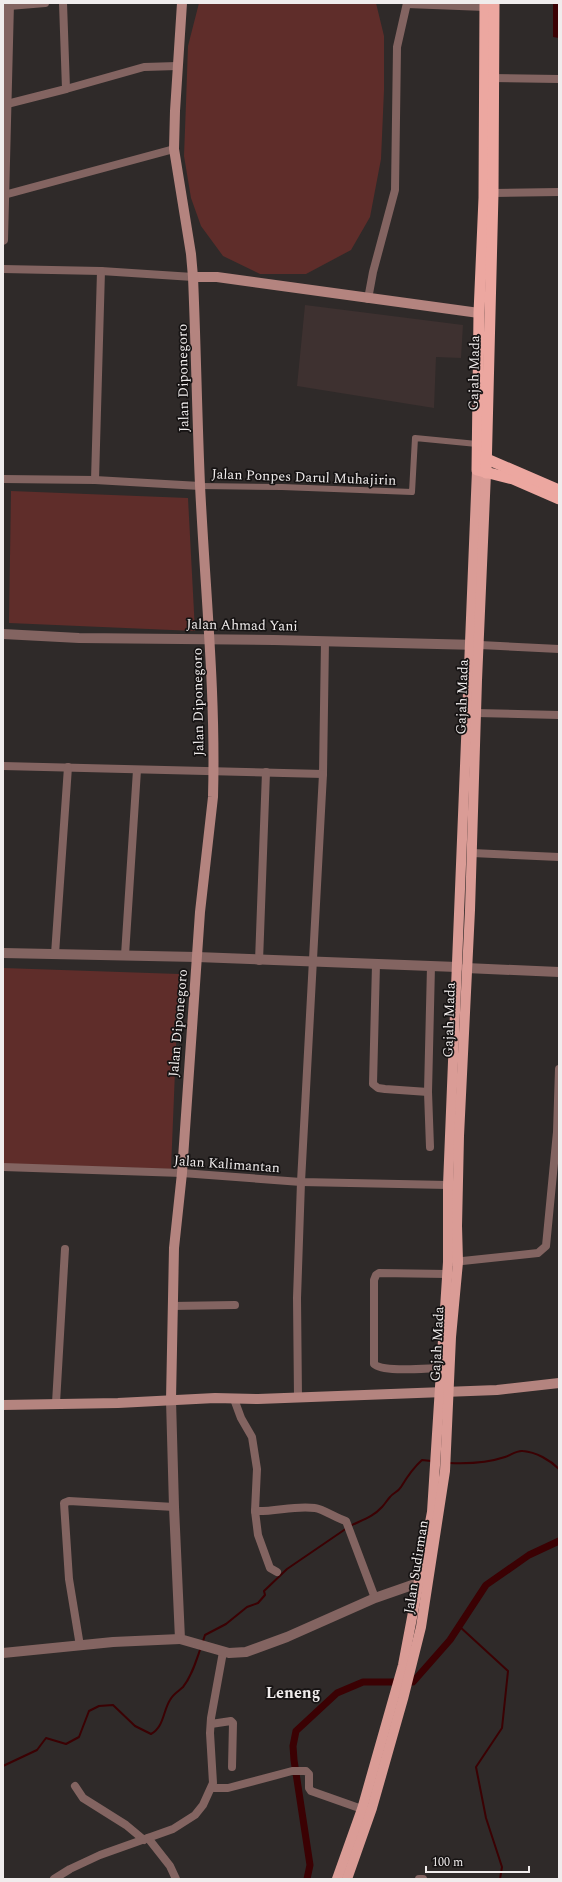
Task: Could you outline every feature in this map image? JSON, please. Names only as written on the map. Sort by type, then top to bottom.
[{"type":"highway","name":"Gajah Mada","points":[[480,453],[493,193],[488,4]]},
{"type":"highway","name":"Gajah Mada","points":[[481,471],[479,313],[490,78]]},
{"type":"highway","points":[[480,453],[559,490]]},
{"type":"highway","points":[[481,471],[513,479],[559,499]]},
{"type":"main road","name":"Jalan Diponegoro","points":[[171,1400],[174,1248],[182,1173],[192,1008],[213,797],[214,771],[210,639],[200,486],[193,277],[191,254],[174,149],[177,66],[182,3]]},
{"type":"main road","points":[[193,277],[217,277],[479,313]]},
{"type":"main road","name":"Gajah Mada","points":[[441,1455],[450,1391],[453,1262],[456,1226],[456,1103],[481,471]]},
{"type":"main road","name":"Gajah Mada","points":[[462,967],[472,854],[469,781],[476,713],[475,645]]},
{"type":"main road","name":"Gajah Mada","points":[[441,1455],[439,1391],[447,1274],[453,1262],[448,1185],[456,1103]]},
{"type":"main road","points":[[3,1405],[118,1403],[215,1398],[298,1398],[439,1391],[497,1390],[559,1383]]},
{"type":"main road","points":[[347,1879],[372,1808],[407,1666],[418,1583],[432,1512],[434,1473],[441,1455]]},
{"type":"main road","name":"Jalan Sudirman","points":[[407,1666],[428,1590],[445,1470],[441,1455]]},
{"type":"main road","points":[[337,1879],[399,1698]]},
{"type":"street","points":[[3,240],[7,104],[5,49],[9,4],[45,3]]},
{"type":"street","points":[[63,3],[66,89]]},
{"type":"street","points":[[368,298],[373,272],[396,190],[397,47],[407,3],[488,4]]},
{"type":"street","points":[[7,104],[144,67],[177,66]]},
{"type":"street","points":[[490,78],[559,79]]},
{"type":"street","points":[[4,195],[174,149]]},
{"type":"street","points":[[493,193],[559,192]]},
{"type":"street","points":[[3,269],[101,271],[193,277]]},
{"type":"street","points":[[95,480],[101,271]]},
{"type":"street","name":"Jalan Ponpes Darul Muhajirin","points":[[200,486],[282,486],[412,492],[415,438],[480,453]]},
{"type":"street","points":[[3,478],[95,480],[200,486]]},
{"type":"street","name":"Jalan Ahmad Yani","points":[[3,634],[79,638],[325,641],[475,645]]},
{"type":"street","points":[[298,1398],[297,1298],[301,1182],[305,1078],[314,962],[324,774],[325,641]]},
{"type":"street","points":[[475,645],[559,649]]},
{"type":"street","points":[[476,713],[559,715]]},
{"type":"street","points":[[3,766],[324,774]]},
{"type":"street","points":[[55,954],[68,767]]},
{"type":"street","points":[[125,956],[137,770]]},
{"type":"street","points":[[259,961],[266,772]]},
{"type":"street","points":[[472,854],[559,857]]},
{"type":"street","points":[[3,953],[197,957],[259,961],[462,967],[559,972]]},
{"type":"street","points":[[376,964],[373,1084],[378,1088],[428,1092]]},
{"type":"street","points":[[430,966],[428,1092],[430,1147]]},
{"type":"street","points":[[453,1262],[538,1253],[546,1246],[557,1132],[559,1069]]},
{"type":"street","name":"Jalan Kalimantan","points":[[3,1167],[182,1173],[301,1182],[448,1185]]},
{"type":"street","points":[[56,1403],[65,1249]]},
{"type":"street","points":[[441,1368],[400,1369],[378,1367],[375,1365],[374,1280],[376,1275],[379,1273],[447,1274]]},
{"type":"street","points":[[172,1306],[235,1305]]},
{"type":"street","points":[[234,1399],[241,1418],[252,1438],[257,1469],[255,1511],[256,1528],[270,1568],[277,1572]]},
{"type":"street","points":[[171,1400],[180,1639]]},
{"type":"street","points":[[80,1646],[69,1579],[64,1503],[68,1501],[174,1507]]},
{"type":"street","points":[[255,1511],[270,1512],[294,1508],[312,1508],[323,1510],[349,1526],[375,1598]]},
{"type":"street","points":[[3,1653],[113,1642],[180,1639],[223,1652],[237,1653],[252,1650],[287,1637],[375,1598],[418,1583]]},
{"type":"street","points":[[54,1879],[80,1864],[174,1829],[195,1814],[205,1802],[212,1788],[211,1724],[215,1689],[223,1652]]},
{"type":"street","points":[[211,1724],[229,1721],[232,1722],[232,1767]]},
{"type":"street","points":[[212,1788],[228,1788],[292,1771],[306,1771],[309,1774],[309,1788],[311,1791],[362,1809]]},
{"type":"street","points":[[75,1786],[83,1798],[146,1839],[170,1866],[176,1879]]},
{"type":"shaded area","points":[[199,3],[376,3],[384,36],[384,90],[381,159],[370,217],[351,250],[306,274],[260,274],[223,256],[201,226],[191,198],[184,156],[188,46]]},
{"type":"shaded area","points":[[553,3],[559,3],[559,38],[553,37]]},
{"type":"shaded area","points":[[305,305],[463,325],[461,358],[436,357],[434,408],[297,386]]},
{"type":"shaded area","points":[[11,491],[188,498],[195,631],[9,623]]},
{"type":"shaded area","points":[[3,968],[179,974],[171,1169],[3,1164]]},
{"type":"waterway","points":[[449,1463],[485,1462],[523,1451],[542,1457],[559,1469]]},
{"type":"waterway","points":[[350,1526],[367,1518],[379,1510],[391,1496],[400,1489],[410,1473],[422,1460],[431,1461]]},
{"type":"waterway","points":[[203,1641],[205,1635],[226,1624],[247,1607],[258,1603],[265,1595],[264,1591],[287,1569],[347,1528]]},
{"type":"waterway","points":[[307,1879],[310,1865],[294,1760],[293,1746],[296,1731],[337,1693],[363,1682],[413,1682],[450,1640],[486,1585],[529,1555],[559,1541]]},
{"type":"waterway","points":[[459,1626],[508,1671],[502,1728],[476,1767],[486,1818],[502,1867],[500,1879]]},
{"type":"waterway","points":[[3,1766],[37,1750],[46,1738],[66,1744],[79,1737],[89,1711],[99,1706],[113,1705],[135,1726],[151,1734],[161,1723],[171,1698],[183,1687],[189,1678],[201,1647]]},
{"type":"district","name":"Leneng","points":[[293,1693]]}]
